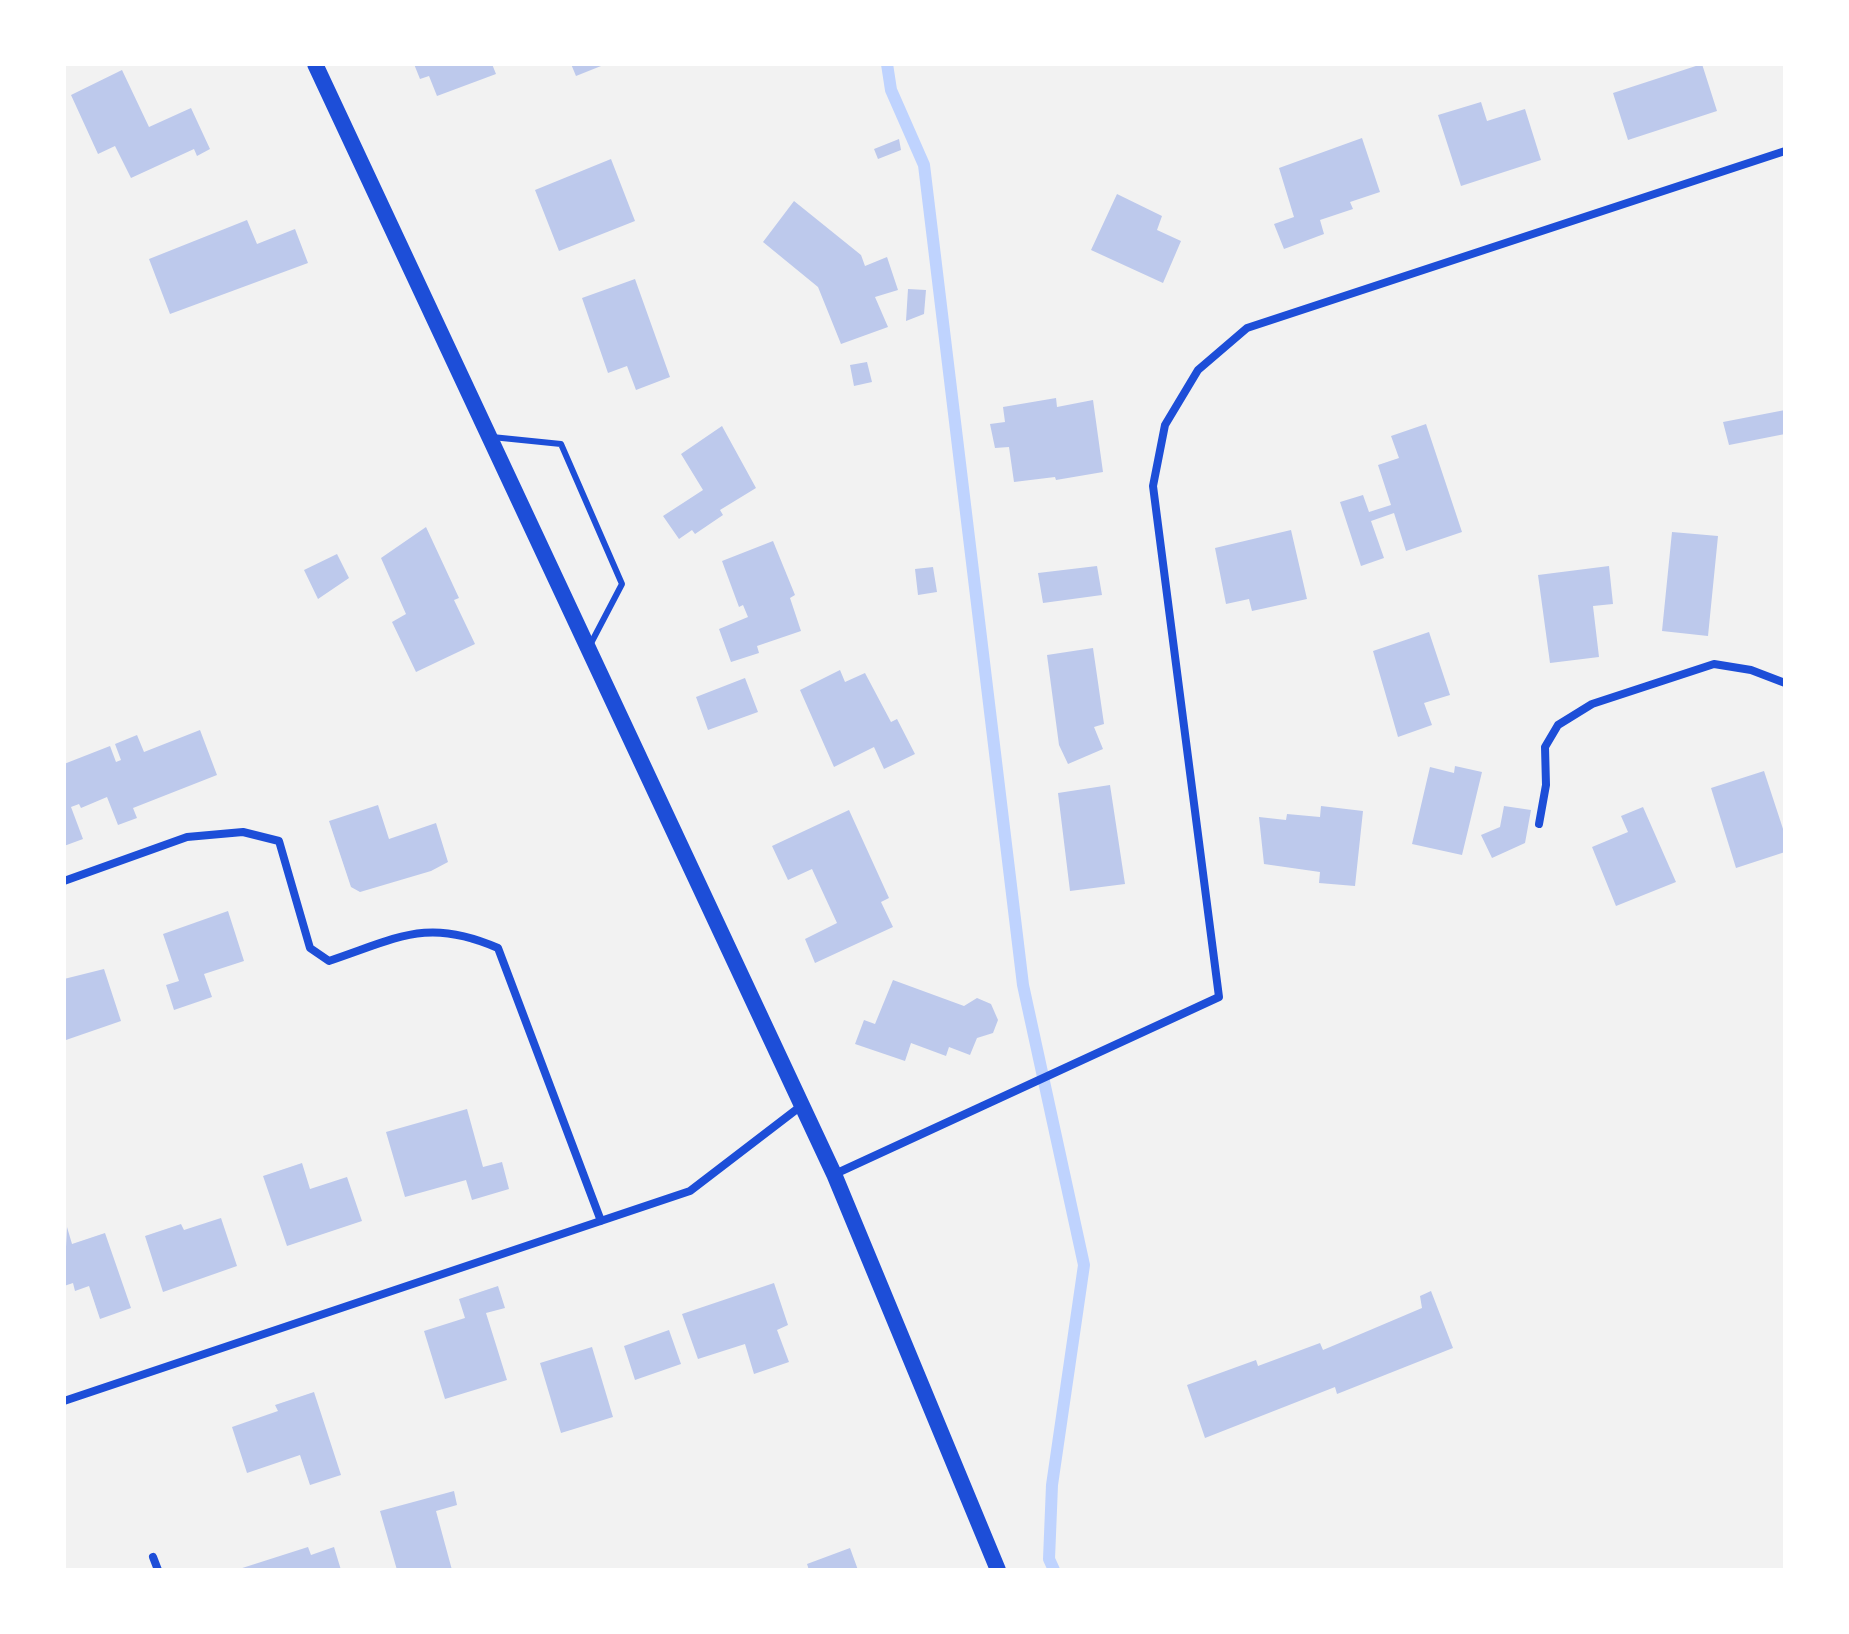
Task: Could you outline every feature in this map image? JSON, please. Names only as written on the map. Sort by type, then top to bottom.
[{"type":"main road","points":[[315,64],[834,1174],[998,1570]]},
{"type":"street","points":[[834,1174],[1219,997],[1153,486],[1165,425],[1198,370],[1247,328],[1772,158],[1785,151]]},
{"type":"street","points":[[1539,824],[1546,785],[1545,747],[1558,725],[1592,704],[1714,664],[1751,670],[1785,683]]},
{"type":"street","points":[[64,881],[187,837],[243,832],[279,841],[310,948],[329,961],[419,931],[465,934],[498,948],[601,1221]]},
{"type":"street","points":[[64,1401],[690,1191],[802,1105]]},
{"type":"street","points":[[153,1557],[158,1570]]},
{"type":"lane","points":[[487,436],[561,444],[622,584],[588,650]]},
{"type":"building","points":[[414,64],[492,64],[496,74],[437,96],[429,76],[420,79]]},
{"type":"building","points":[[571,64],[606,64],[576,76]]},
{"type":"building","points":[[1702,64],[1717,111],[1628,140],[1613,93]]},
{"type":"building","points":[[122,70],[149,127],[191,108],[210,149],[197,156],[194,149],[131,178],[115,146],[98,154],[71,95]]},
{"type":"building","points":[[1481,102],[1487,121],[1525,109],[1541,160],[1461,186],[1438,115]]},
{"type":"building","points":[[1362,138],[1380,192],[1350,202],[1353,209],[1320,220],[1324,234],[1284,249],[1274,224],[1294,217],[1279,168]]},
{"type":"building","points":[[899,139],[901,150],[878,159],[874,149]]},
{"type":"building","points":[[611,159],[635,221],[559,251],[535,190]]},
{"type":"building","points":[[1117,194],[1162,216],[1157,230],[1181,241],[1163,283],[1091,250]]},
{"type":"building","points":[[794,201],[861,255],[865,266],[887,257],[898,290],[875,297],[888,327],[841,344],[818,287],[763,242]]},
{"type":"building","points":[[247,220],[257,244],[295,229],[308,263],[170,314],[149,259]]},
{"type":"building","points":[[635,279],[670,377],[636,390],[627,366],[608,373],[582,298]]},
{"type":"building","points":[[908,289],[926,290],[924,314],[906,321]]},
{"type":"building","points":[[867,362],[872,382],[854,386],[850,365]]},
{"type":"building","points":[[1056,398],[1057,407],[1093,400],[1103,472],[1056,480],[1055,477],[1014,482],[1009,447],[995,448],[990,424],[1005,422],[1003,407]]},
{"type":"building","points":[[1785,410],[1785,434],[1729,445],[1723,422]]},
{"type":"building","points":[[1426,424],[1462,532],[1406,551],[1394,513],[1371,521],[1384,558],[1361,566],[1340,502],[1363,495],[1369,512],[1391,505],[1378,465],[1399,458],[1391,436]]},
{"type":"building","points":[[722,426],[756,488],[720,510],[723,515],[695,534],[692,530],[679,539],[663,516],[703,490],[681,454]]},
{"type":"building","points":[[426,527],[459,598],[454,600],[475,644],[416,672],[392,622],[406,614],[381,558]]},
{"type":"building","points":[[1291,530],[1307,599],[1252,611],[1249,599],[1226,604],[1215,548]]},
{"type":"building","points":[[1672,532],[1718,536],[1708,636],[1662,631]]},
{"type":"building","points":[[773,541],[795,595],[790,598],[801,631],[757,646],[759,653],[731,662],[719,629],[748,617],[743,605],[739,607],[722,561]]},
{"type":"building","points":[[337,554],[349,578],[318,599],[304,570]]},
{"type":"building","points":[[1097,566],[1102,595],[1043,603],[1038,573]]},
{"type":"building","points":[[1609,566],[1613,604],[1593,606],[1599,657],[1550,663],[1538,575]]},
{"type":"building","points":[[933,567],[937,592],[918,595],[915,569]]},
{"type":"building","points":[[1429,632],[1450,695],[1424,703],[1432,725],[1398,737],[1373,651]]},
{"type":"building","points":[[1093,648],[1104,724],[1094,727],[1103,749],[1068,764],[1059,745],[1047,655]]},
{"type":"building","points":[[840,670],[845,682],[865,673],[891,722],[897,719],[915,754],[884,769],[874,747],[834,767],[800,690]]},
{"type":"building","points":[[745,678],[758,712],[708,730],[696,697]]},
{"type":"building","points":[[200,730],[217,775],[133,808],[137,818],[118,825],[107,797],[81,808],[79,804],[71,807],[83,839],[64,846],[64,764],[110,746],[116,762],[121,760],[115,744],[137,735],[144,752]]},
{"type":"building","points":[[1455,766],[1482,772],[1462,855],[1412,844],[1430,767],[1454,773]]},
{"type":"building","points":[[1764,771],[1785,835],[1785,852],[1736,868],[1711,788]]},
{"type":"building","points":[[1110,785],[1125,884],[1070,891],[1058,793]]},
{"type":"building","points":[[378,805],[389,839],[436,823],[448,862],[431,871],[360,892],[351,887],[329,821]]},
{"type":"building","points":[[1321,806],[1363,811],[1355,886],[1319,883],[1320,872],[1264,864],[1259,817],[1286,820],[1287,814],[1320,817]]},
{"type":"building","points":[[1504,806],[1531,810],[1525,843],[1492,858],[1481,835],[1500,827]]},
{"type":"building","points":[[1643,807],[1676,882],[1616,906],[1592,847],[1628,832],[1621,816]]},
{"type":"building","points":[[849,810],[889,898],[881,902],[893,927],[815,963],[805,939],[837,923],[812,869],[788,880],[772,846]]},
{"type":"building","points":[[228,911],[244,961],[204,974],[212,997],[174,1010],[166,985],[179,981],[163,934]]},
{"type":"building","points":[[104,969],[121,1021],[66,1040],[64,979]]},
{"type":"building","points":[[893,980],[964,1006],[977,998],[991,1004],[998,1020],[993,1033],[977,1038],[970,1055],[949,1047],[946,1056],[911,1043],[905,1061],[855,1044],[864,1020],[875,1024]]},
{"type":"building","points":[[467,1109],[483,1167],[502,1162],[509,1189],[472,1200],[466,1180],[405,1197],[386,1132]]},
{"type":"building","points":[[302,1163],[310,1189],[347,1177],[362,1221],[287,1246],[263,1176]]},
{"type":"building","points":[[221,1218],[237,1266],[163,1292],[145,1236],[181,1224],[184,1230]]},
{"type":"building","points":[[67,1227],[72,1244],[105,1233],[131,1308],[100,1319],[89,1286],[75,1291],[73,1283],[64,1286]]},
{"type":"building","points":[[774,1283],[788,1325],[777,1330],[789,1362],[754,1374],[745,1344],[698,1359],[682,1314]]},
{"type":"building","points":[[498,1286],[505,1308],[486,1313],[507,1380],[445,1399],[424,1331],[465,1318],[459,1299]]},
{"type":"building","points":[[1431,1291],[1453,1348],[1337,1394],[1335,1387],[1205,1438],[1187,1385],[1256,1360],[1258,1366],[1320,1343],[1323,1350],[1422,1308],[1420,1296]]},
{"type":"building","points":[[669,1330],[681,1364],[635,1380],[624,1346]]},
{"type":"building","points":[[592,1347],[613,1417],[561,1433],[540,1363]]},
{"type":"building","points":[[314,1392],[341,1475],[310,1485],[300,1455],[247,1473],[232,1427],[278,1411],[275,1405]]},
{"type":"building","points":[[454,1491],[457,1505],[436,1511],[452,1570],[397,1570],[380,1511]]},
{"type":"building","points":[[308,1547],[311,1555],[334,1547],[341,1570],[236,1570]]},
{"type":"building","points":[[850,1548],[858,1570],[809,1570],[807,1564]]},
{"type":"waterway","points":[[887,64],[891,90],[924,165],[1023,985],[1084,1265],[1052,1485],[1049,1559],[1054,1570]]}]
